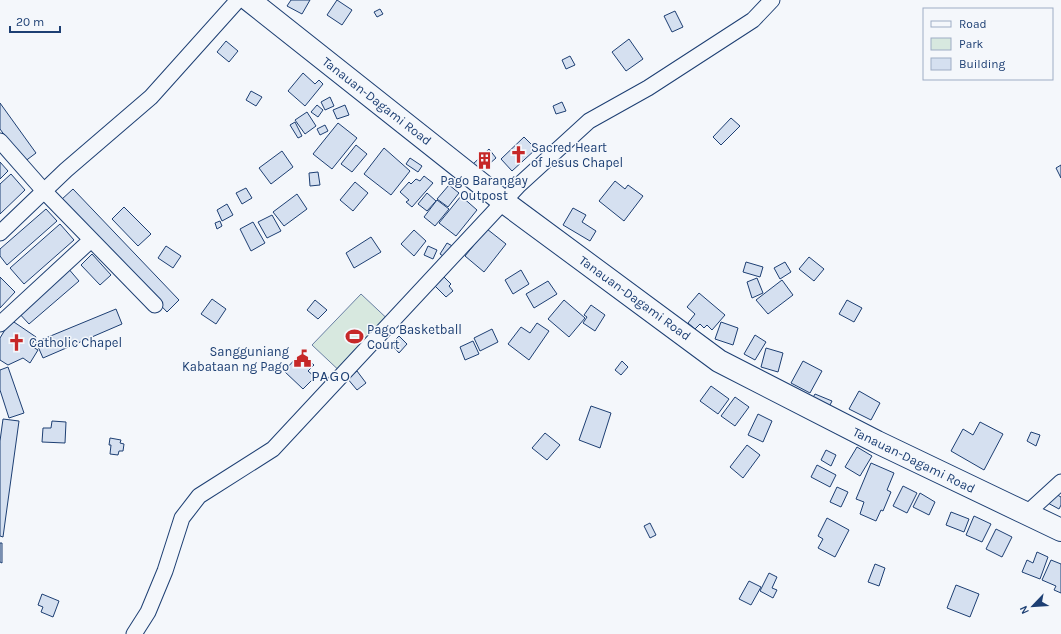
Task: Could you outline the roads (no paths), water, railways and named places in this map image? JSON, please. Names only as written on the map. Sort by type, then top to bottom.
[{"type":"main road","name":"Tanauan-Dagami Road","points":[[250,0],[504,202],[720,361],[877,442],[1061,530]]},
{"type":"street","points":[[0,233],[44,191],[151,97],[238,0]]},
{"type":"street","points":[[134,634],[148,612],[165,571],[182,518],[199,496],[273,449],[519,185],[589,121],[648,88],[753,20],[772,0]]},
{"type":"street","points":[[0,143],[90,240],[155,305]]},
{"type":"street","points":[[0,324],[90,240]]},
{"type":"street","points":[[1026,514],[1061,482]]},
{"type":"place","name":"Sacred Heart of Jesus Chapel","points":[[518,154]]},
{"type":"place","name":"Pago Barangay Outpost","points":[[484,161]]},
{"type":"place","name":"Pago Basketball Court","points":[[354,336]]},
{"type":"place","name":"Catholic Chapel","points":[[16,342]]},
{"type":"place","name":"Sangguniang Kabataan ng Pago","points":[[302,358]]},
{"type":"district","name":"PAGO","points":[[331,376]]}]
